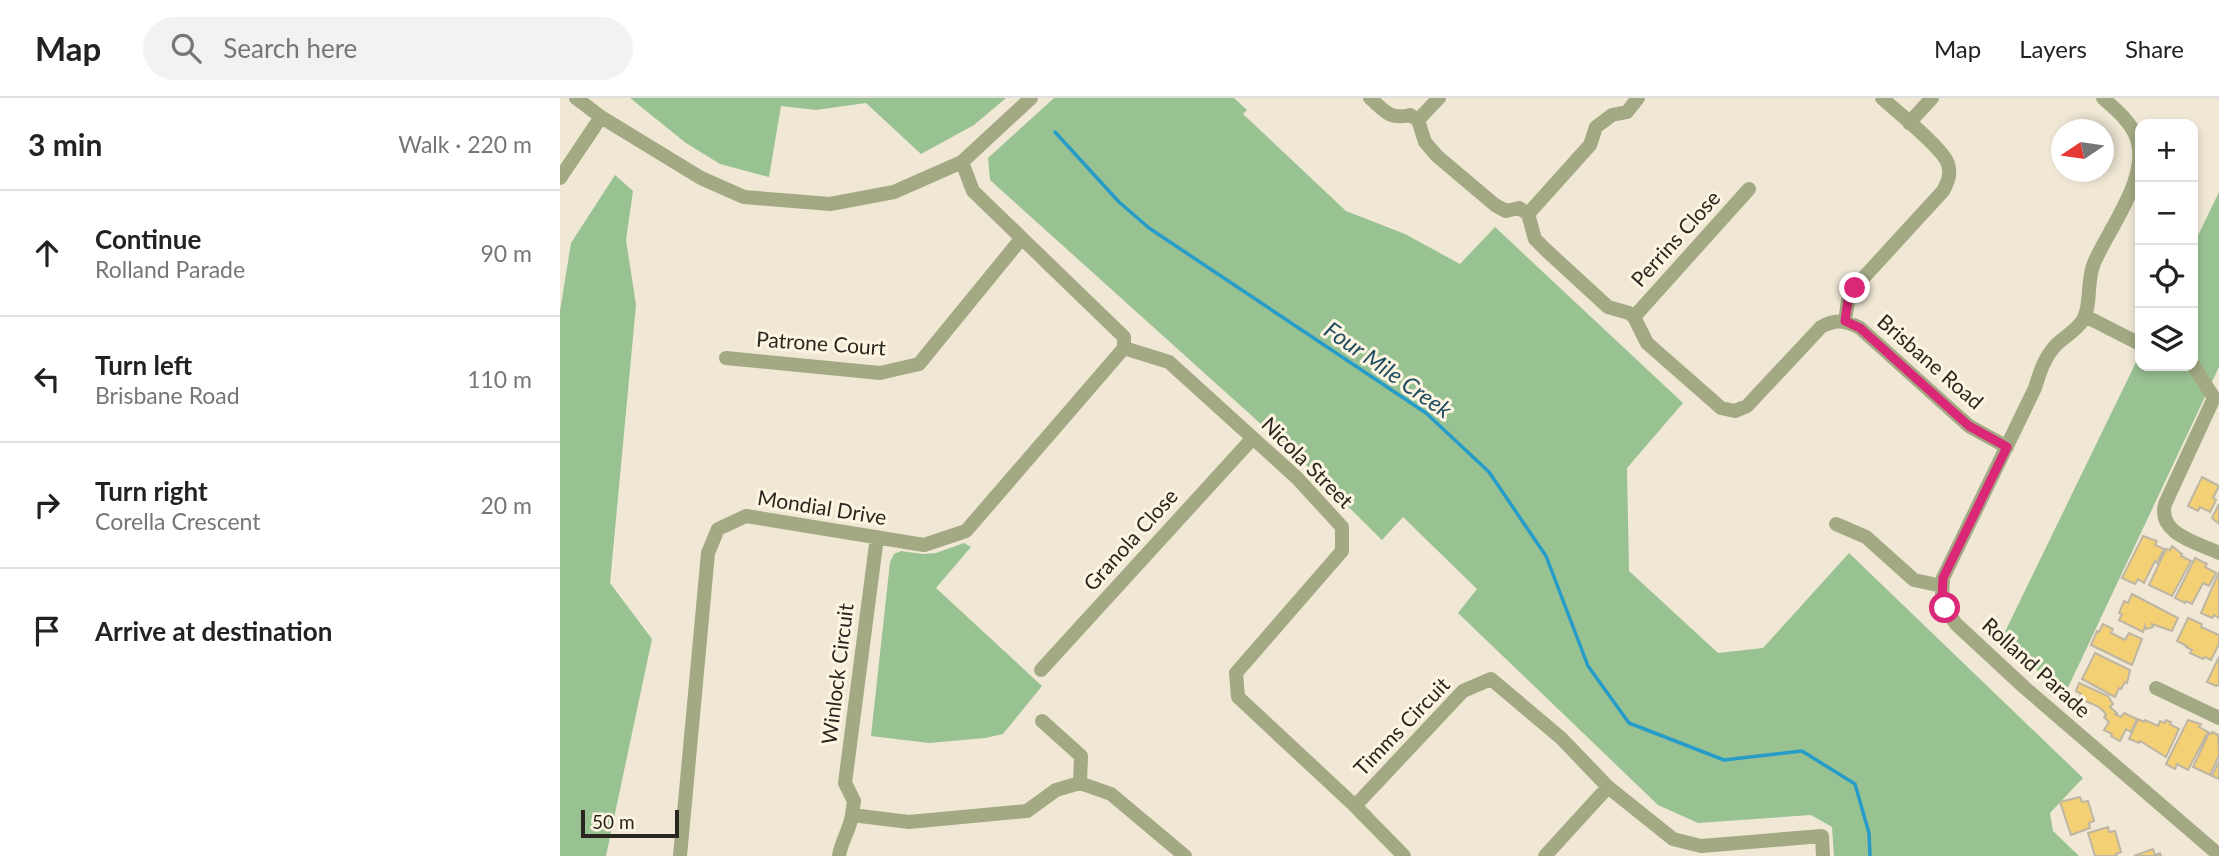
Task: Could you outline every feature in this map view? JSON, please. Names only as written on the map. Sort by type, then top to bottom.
[{"type":"street","points":[[576,98],[601,117],[701,178],[744,197],[830,204],[894,192],[962,162],[1031,98]]},
{"type":"street","points":[[1370,98],[1385,112],[1397,118],[1410,115],[1418,120],[1425,142],[1437,156],[1494,205],[1506,211],[1519,208],[1528,214],[1535,239],[1546,250],[1608,307],[1634,317]]},
{"type":"street","points":[[1418,120],[1439,98]]},
{"type":"street","points":[[1528,214],[1590,145],[1596,127],[1612,115],[1627,112],[1638,98]]},
{"type":"street","points":[[1845,321],[1848,301],[1855,288],[1943,191],[1948,182],[1945,157],[1882,98]]},
{"type":"street","points":[[1909,123],[1932,98]]},
{"type":"street","points":[[1836,524],[1866,537],[1914,580],[1942,586],[1943,578],[2035,388],[2042,364],[2085,316],[2090,273],[2136,179],[2139,166],[2138,144],[2134,132],[2103,98]]},
{"type":"street","points":[[560,178],[601,117]]},
{"type":"street","points":[[962,162],[973,191],[1124,337],[1124,348]]},
{"type":"street","name":"Perrins Close","points":[[1634,317],[1749,189]]},
{"type":"street","name":"Patrone Court","points":[[726,358],[880,373],[919,364],[1021,239]]},
{"type":"street","points":[[2085,316],[2135,341]]},
{"type":"street","name":"Brisbane Road","points":[[1634,317],[1647,343],[1717,405],[1724,410],[1735,411],[1752,402],[1821,327],[1830,322],[1845,321],[1860,328],[1969,426],[2007,447]]},
{"type":"street","name":"Nicola Street","points":[[1124,348],[1168,362],[1297,478],[1342,527],[1342,551],[1236,673],[1238,697],[1355,806],[1404,856]]},
{"type":"street","name":"Mondial Drive","points":[[680,856],[708,553],[718,529],[746,516],[924,545],[966,531],[1124,348]]},
{"type":"street","points":[[2197,371],[2217,398],[2163,513],[2172,531],[2219,553]]},
{"type":"street","name":"Granola Close","points":[[1041,670],[1252,439]]},
{"type":"street","name":"Winlock Circuit","points":[[852,815],[854,802],[845,783],[877,537]]},
{"type":"street","name":"Rolland Parade","points":[[1942,586],[1945,608],[1956,624],[2024,687],[2219,855]]},
{"type":"street","name":"Timms Circuit","points":[[1355,806],[1463,691],[1491,679],[1561,738],[1608,787],[1673,839],[1701,846],[1822,836],[1823,856]]},
{"type":"street","points":[[2156,688],[2219,718]]},
{"type":"street","points":[[1042,721],[1081,757],[1080,783]]},
{"type":"street","points":[[839,856],[840,844],[850,826],[852,815],[909,822],[1027,811],[1056,790],[1080,783],[1111,794],[1185,856]]},
{"type":"street","points":[[1545,856],[1608,787]]},
{"type":"green space","points":[[630,98],[1006,98],[974,125],[921,154],[866,103],[816,110],[781,106],[769,177],[720,164],[686,143]]},
{"type":"green space","points":[[1054,98],[1234,98],[1247,110],[1243,114],[1346,211],[1405,234],[1460,264],[1495,227],[1683,403],[1627,468],[1629,571],[1718,653],[1763,648],[1849,553],[2083,778],[2050,813],[2053,831],[2079,856],[1834,856],[1832,827],[1811,815],[1698,823],[1658,805],[1458,613],[1477,589],[1403,517],[1382,540],[1301,460],[990,180],[988,158]]},
{"type":"green space","points":[[615,175],[633,191],[626,240],[636,305],[610,583],[652,639],[606,856],[560,856],[560,311],[571,243]]},
{"type":"green space","points":[[2219,192],[2219,367],[2065,694],[2001,640],[2135,364],[2135,371],[2198,371],[2198,236]]},
{"type":"green space","points":[[964,543],[971,547],[936,588],[1042,686],[1003,734],[929,743],[871,736],[890,562],[894,554],[901,551],[936,553]]},
{"type":"building","points":[[2202,477],[2219,486],[2210,512],[2200,507],[2198,511],[2188,506]]},
{"type":"building","points":[[2219,504],[2219,524],[2212,518]]},
{"type":"building","points":[[2143,536],[2157,541],[2155,545],[2164,549],[2144,583],[2138,579],[2135,584],[2122,578]]},
{"type":"building","points":[[2172,546],[2181,556],[2191,561],[2172,596],[2149,585],[2166,549],[2170,550]]},
{"type":"building","points":[[2195,558],[2216,573],[2209,586],[2203,583],[2192,604],[2186,601],[2185,603],[2175,598]]},
{"type":"building","points":[[2219,572],[2219,618],[2214,615],[2212,618],[2201,613]]},
{"type":"building","points":[[2132,594],[2178,618],[2172,631],[2152,624],[2153,627],[2146,629],[2145,626],[2143,632],[2119,620],[2124,601],[2128,603]]},
{"type":"building","points":[[2188,618],[2219,635],[2219,644],[2211,660],[2190,653],[2192,650],[2177,641]]},
{"type":"building","points":[[2103,624],[2113,629],[2111,633],[2125,640],[2129,633],[2142,639],[2132,665],[2091,645]]},
{"type":"building","points":[[2095,653],[2130,670],[2127,683],[2119,688],[2115,697],[2082,679]]},
{"type":"building","points":[[2219,657],[2219,685],[2216,686],[2207,682]]},
{"type":"building","points":[[2079,683],[2108,696],[2113,704],[2110,707],[2117,713],[2115,714],[2121,717],[2124,713],[2137,719],[2131,732],[2126,729],[2120,741],[2104,730],[2109,722],[2104,717],[2106,715],[2099,707],[2079,698],[2081,694],[2076,691]]},
{"type":"building","points":[[2138,719],[2158,726],[2160,721],[2165,723],[2166,720],[2179,729],[2166,757],[2140,741],[2139,743],[2129,739]]},
{"type":"building","points":[[2188,720],[2201,724],[2199,727],[2208,732],[2188,770],[2177,764],[2175,769],[2166,764]]},
{"type":"building","points":[[2209,733],[2218,735],[2219,755],[2210,775],[2193,767]]},
{"type":"building","points":[[2219,761],[2219,779],[2212,776]]},
{"type":"building","points":[[2080,797],[2082,802],[2088,801],[2094,821],[2089,823],[2090,828],[2071,835],[2060,802]]},
{"type":"building","points":[[2108,827],[2109,832],[2115,831],[2121,852],[2116,854],[2117,856],[2095,856],[2088,833]]},
{"type":"building","points":[[2153,849],[2155,855],[2160,853],[2161,856],[2134,856]]},
{"type":"waterway","name":"Four Mile Creek","points":[[1055,132],[1119,202],[1149,228],[1426,413],[1489,472],[1546,556],[1588,666],[1629,723],[1724,760],[1802,751],[1855,784],[1869,833],[1870,856]]},
{"type":"route","points":[[1855,288],[1848,301],[1845,321],[1860,328],[1969,426],[2007,447],[1943,578],[1942,598],[1945,608]]}]
